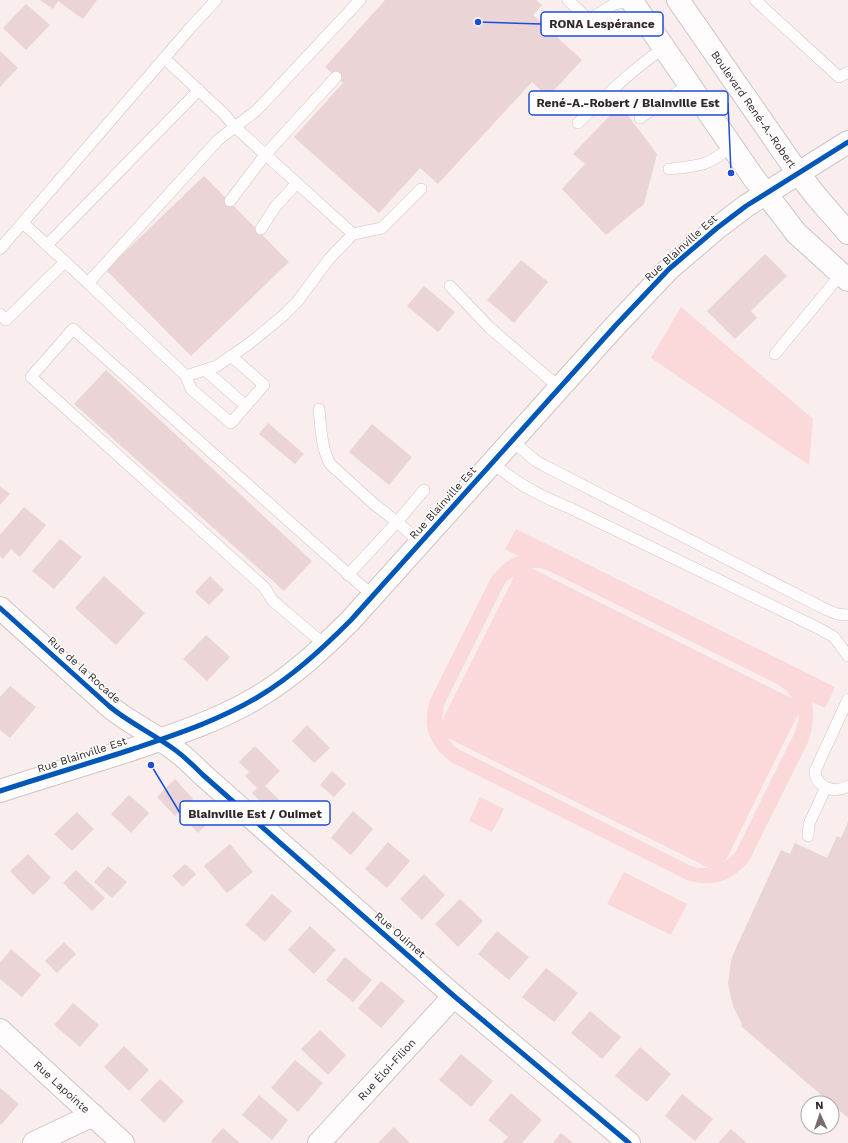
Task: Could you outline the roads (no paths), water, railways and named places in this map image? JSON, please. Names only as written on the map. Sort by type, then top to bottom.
[{"type":"street","points":[[632,0],[689,85],[765,193],[796,233],[845,277]]},
{"type":"street","name":"Boulevard René-A.-Robert","points":[[678,0],[798,173],[848,233]]},
{"type":"street","name":"Rue Blainville Est","points":[[0,791],[184,732],[223,716],[282,681],[325,645],[351,620],[647,291],[669,269],[717,228],[746,206],[848,142]]},
{"type":"street","name":"Rue de la Rocade","points":[[0,608],[108,706],[128,721],[160,740]]},
{"type":"street","name":"Rue Ouimet","points":[[160,740],[185,758],[454,996],[629,1143]]},
{"type":"street","name":"Rue Éloi-Filion","points":[[319,1143],[454,996]]},
{"type":"street","name":"Rue Lapointe","points":[[0,1030],[123,1143]]},
{"type":"street","points":[[34,1143],[93,1115]]},
{"type":"lane","points":[[0,249],[164,58],[216,0]]},
{"type":"lane","points":[[88,283],[218,140],[257,110],[360,0]]},
{"type":"lane","points":[[568,0],[589,20],[614,4],[632,0]]},
{"type":"lane","points":[[755,0],[839,77],[848,72]]},
{"type":"lane","points":[[578,123],[622,80],[643,62],[664,48]]},
{"type":"lane","points":[[164,58],[223,113],[235,127],[353,234]]},
{"type":"lane","points":[[230,201],[266,155],[336,77]]},
{"type":"lane","points":[[640,118],[661,102],[689,85]]},
{"type":"lane","points":[[47,245],[199,90]]},
{"type":"lane","points":[[669,169],[704,164],[720,156],[732,146]]},
{"type":"lane","points":[[262,228],[275,207],[297,183]]},
{"type":"lane","points":[[186,376],[217,366],[250,343],[297,302],[329,259],[353,234],[382,228],[421,189]]},
{"type":"lane","points":[[23,223],[186,376],[191,389],[231,423],[264,385],[231,356]]},
{"type":"lane","points":[[0,314],[6,320],[65,262]]},
{"type":"lane","points":[[775,354],[845,277]]},
{"type":"lane","points":[[450,286],[490,328],[560,388]]},
{"type":"lane","points":[[325,645],[273,601],[264,586],[31,377],[73,330],[373,596]]},
{"type":"lane","points":[[205,370],[246,406]]},
{"type":"lane","points":[[319,409],[323,447],[330,464],[374,504],[421,543]]},
{"type":"lane","points":[[512,441],[527,454],[546,466],[821,607],[837,614],[848,615]]},
{"type":"lane","points":[[493,463],[512,479],[546,499],[570,508],[820,629],[834,637],[848,656]]},
{"type":"lane","points":[[348,575],[397,522],[424,490]]},
{"type":"lane","points":[[848,699],[815,771],[817,780],[826,787],[836,791],[848,786]]},
{"type":"lane","points":[[808,836],[809,824],[826,787]]},
{"type":"place","name":"RONA Lespérance","points":[[478,22]]},
{"type":"place","name":"René-A.-Robert / Blainville Est","points":[[731,173]]},
{"type":"place","name":"Blainville Est / Ouimet","points":[[151,765]]}]
